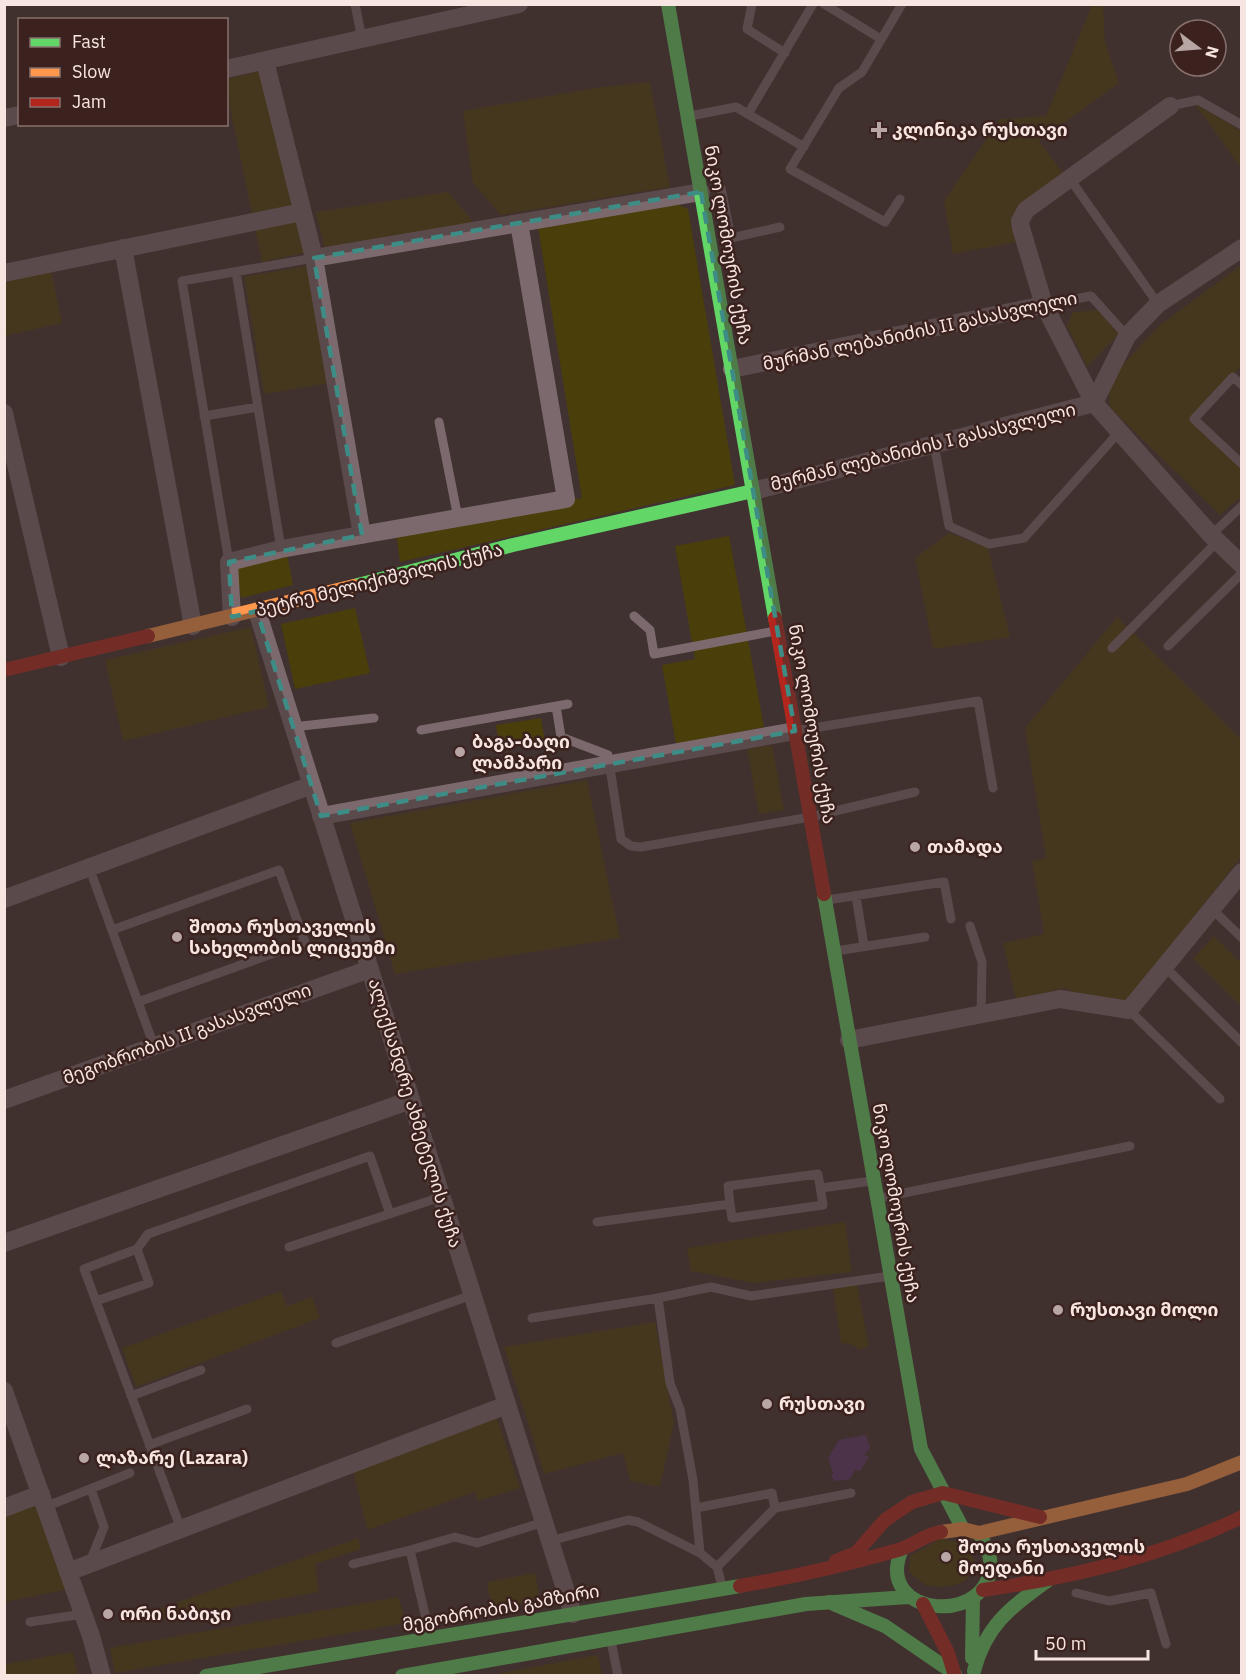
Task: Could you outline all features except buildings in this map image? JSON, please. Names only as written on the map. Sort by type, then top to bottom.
[{"type":"street","points":[[228,69],[519,4]]},
{"type":"street","name":"ნიკო ლომოურის ქუჩა","points":[[668,4],[921,1449],[943,1493]]},
{"type":"street","points":[[265,61],[314,258],[362,535]]},
{"type":"street","points":[[1170,106],[1026,210],[1020,221],[1044,305],[1094,403],[1214,538],[1242,565]]},
{"type":"street","points":[[314,258],[701,192]]},
{"type":"street","points":[[4,273],[302,212]]},
{"type":"street","points":[[232,617],[229,562],[281,549],[566,499],[519,223]]},
{"type":"street","points":[[123,248],[193,626]]},
{"type":"street","points":[[1094,403],[1127,336],[1158,304],[1242,248]]},
{"type":"street","name":"მურმან ლებანიძის II გასასვლელი","points":[[732,369],[1044,305]]},
{"type":"street","name":"მურმან ლებანიძის I გასასვლელი","points":[[753,491],[1094,403]]},
{"type":"street","points":[[4,413],[13,486],[61,657]]},
{"type":"street","name":"პეტრე მელიქიშვილის ქუჩა","points":[[4,670],[257,611],[513,545],[753,491]]},
{"type":"street","name":"ალექსანდრე ახმეტელის ქუჩა","points":[[257,611],[573,1614]]},
{"type":"street","points":[[321,816],[795,731]]},
{"type":"street","points":[[4,899],[312,785]]},
{"type":"street","points":[[849,1040],[1060,999],[1129,1010],[1242,872]]},
{"type":"street","name":"მეგობრობის II გასასვლელი","points":[[4,1100],[370,969]]},
{"type":"street","points":[[4,1243],[411,1100]]},
{"type":"street","points":[[4,1391],[83,1614],[102,1676]]},
{"type":"street","points":[[68,1572],[507,1405]]},
{"type":"street","name":"ნიკო ლომოურის ქუჩა","points":[[912,1502],[921,1449]]},
{"type":"street","points":[[802,1575],[905,1548],[933,1533],[963,1529],[979,1533],[1187,1484],[1242,1462]]},
{"type":"street","points":[[943,1493],[963,1529]]},
{"type":"street","points":[[802,1575],[856,1553],[885,1520],[912,1502],[943,1493],[1040,1517]]},
{"type":"street","points":[[4,1508],[43,1500]]},
{"type":"street","points":[[908,1597],[896,1575],[895,1563],[905,1548],[912,1502]]},
{"type":"street","points":[[402,1676],[829,1602],[908,1597],[923,1604],[942,1607],[978,1594],[1097,1570],[1185,1542],[1242,1516]]},
{"type":"street","points":[[955,1675],[957,1638],[978,1594],[988,1581],[991,1561],[985,1542],[979,1533]]},
{"type":"street","name":"მეგობრობის გამზირი","points":[[206,1676],[802,1575]]},
{"type":"street","points":[[957,1638],[996,1619],[1047,1581]]},
{"type":"street","points":[[829,1602],[885,1626],[955,1675]]},
{"type":"street","points":[[923,1604],[957,1638],[974,1673]]},
{"type":"lane","points":[[355,4],[362,39]]},
{"type":"lane","points":[[752,4],[747,29],[784,53]]},
{"type":"lane","points":[[748,114],[813,4]]},
{"type":"lane","points":[[824,4],[881,39]]},
{"type":"lane","points":[[900,200],[885,222],[790,169],[839,88],[862,72],[902,4]]},
{"type":"lane","points":[[1170,106],[1198,100],[1242,125]]},
{"type":"lane","points":[[687,116],[736,107],[804,147]]},
{"type":"lane","points":[[1070,179],[1158,304]]},
{"type":"lane","points":[[720,188],[731,238],[780,227]]},
{"type":"lane","points":[[706,222],[727,218]]},
{"type":"lane","points":[[229,562],[182,281],[314,258]]},
{"type":"lane","points":[[236,272],[281,549]]},
{"type":"lane","name":"მურმან ლებანიძის II გასასვლელი","points":[[1044,305],[1091,296],[1127,336]]},
{"type":"lane","points":[[1242,369],[1194,419],[1242,464]]},
{"type":"lane","points":[[1233,377],[1242,385]]},
{"type":"lane","points":[[204,416],[258,407]]},
{"type":"lane","points":[[439,422],[458,518]]},
{"type":"lane","points":[[934,444],[949,526],[989,544],[1024,538],[1120,431]]},
{"type":"lane","points":[[1112,648],[1242,506]]},
{"type":"lane","points":[[1168,646],[1242,573]]},
{"type":"lane","points":[[634,616],[650,630],[654,654],[777,630]]},
{"type":"lane","points":[[795,731],[978,701],[993,788]]},
{"type":"lane","points":[[421,730],[568,704]]},
{"type":"lane","points":[[556,706],[561,738],[608,755],[621,839],[631,846],[641,847],[810,817],[915,792]]},
{"type":"lane","points":[[294,727],[374,718]]},
{"type":"lane","points":[[112,930],[279,870],[305,942],[138,1002]]},
{"type":"lane","points":[[93,878],[154,1046]]},
{"type":"lane","points":[[825,901],[944,882],[951,919]]},
{"type":"lane","points":[[856,896],[864,946]]},
{"type":"lane","points":[[1212,909],[1242,938]]},
{"type":"lane","points":[[970,926],[982,962],[981,1015]]},
{"type":"lane","points":[[834,951],[925,938]]},
{"type":"lane","points":[[1165,967],[1242,1043]]},
{"type":"lane","points":[[1129,1010],[1220,1099]]},
{"type":"lane","points":[[877,1198],[1130,1146]]},
{"type":"lane","points":[[181,1529],[84,1269],[137,1249],[148,1234],[370,1156],[390,1214]]},
{"type":"lane","points":[[818,1174],[823,1205],[732,1218],[730,1204],[728,1186],[818,1174]]},
{"type":"lane","points":[[820,1188],[874,1181]]},
{"type":"lane","points":[[289,1247],[441,1197]]},
{"type":"lane","points":[[597,1222],[730,1204]]},
{"type":"lane","points":[[96,1301],[148,1283],[137,1249]]},
{"type":"lane","points":[[532,1318],[711,1287],[751,1296],[891,1276]]},
{"type":"lane","points":[[336,1343],[472,1294]]},
{"type":"lane","points":[[658,1298],[670,1383],[680,1409],[696,1508],[700,1553]]},
{"type":"lane","points":[[131,1396],[201,1370]]},
{"type":"lane","points":[[149,1445],[247,1409]]},
{"type":"lane","points":[[43,1500],[91,1489],[130,1473]]},
{"type":"lane","points":[[89,1564],[104,1527],[91,1489]]},
{"type":"lane","points":[[717,1567],[775,1508],[851,1492]]},
{"type":"lane","points":[[696,1508],[772,1493],[775,1508]]},
{"type":"lane","points":[[550,1541],[628,1520],[638,1522],[700,1553],[717,1567],[723,1589]]},
{"type":"lane","points":[[353,1564],[455,1537],[477,1543],[544,1522]]},
{"type":"lane","points":[[410,1550],[431,1638]]},
{"type":"lane","points":[[1076,1593],[1109,1601],[1150,1593],[1166,1644]]},
{"type":"lane","points":[[30,1622],[83,1614]]},
{"type":"lane","points":[[900,1635],[921,1637]]},
{"type":"lane","points":[[611,1639],[618,1676]]},
{"type":"highlighted area","points":[[701,192],[795,731],[321,816],[257,611],[232,617],[229,562],[362,535],[314,258]]},
{"type":"shaded area","points":[[1092,5],[1103,5],[1105,42],[1119,83],[1039,141],[1066,177],[1023,203],[1022,241],[953,254],[944,201],[1000,119],[1046,116]]},
{"type":"shaded area","points":[[266,70],[304,253],[262,262],[228,98],[228,79]]},
{"type":"shaded area","points":[[650,82],[670,187],[501,215],[473,183],[463,111],[601,87]]},
{"type":"shaded area","points":[[1195,104],[1241,131],[1241,168]]},
{"type":"shaded area","points":[[448,192],[477,226],[325,251],[316,212]]},
{"type":"shaded area","points":[[672,202],[688,209],[735,485],[400,562],[396,532],[582,498],[538,227]]},
{"type":"shaded area","points":[[311,265],[331,383],[264,394],[244,277]]},
{"type":"shaded area","points":[[1241,265],[1241,366],[1190,420],[1241,469],[1241,497],[1220,515],[1110,408],[1108,380],[1160,325]]},
{"type":"shaded area","points":[[51,271],[62,323],[5,336],[4,281]]},
{"type":"shaded area","points":[[1097,310],[1119,334],[1087,367],[1067,326],[1073,312]]},
{"type":"shaded area","points":[[949,533],[988,548],[1010,637],[933,649],[915,558]]},
{"type":"shaded area","points":[[729,536],[764,727],[676,744],[662,665],[695,659],[675,546]]},
{"type":"shaded area","points":[[286,549],[293,585],[241,598],[235,562]]},
{"type":"shaded area","points":[[355,608],[370,673],[295,689],[281,624]]},
{"type":"shaded area","points":[[1117,617],[1241,739],[1241,857],[1126,1003],[1095,999],[1064,988],[1016,1000],[1003,943],[1044,934],[1032,861],[1046,858],[1025,728]]},
{"type":"shaded area","points":[[251,627],[269,707],[123,741],[105,660]]},
{"type":"shaded area","points":[[541,718],[545,742],[500,750],[496,725]]},
{"type":"shaded area","points":[[772,745],[784,810],[759,814],[747,749]]},
{"type":"shaded area","points":[[587,780],[620,938],[395,974],[350,823]]},
{"type":"shaded area","points":[[1214,936],[1241,963],[1241,1006],[1193,959]]},
{"type":"shaded area","points":[[845,1222],[852,1272],[754,1283],[691,1271],[687,1248]]},
{"type":"shaded area","points":[[857,1284],[869,1346],[860,1350],[851,1344],[841,1343],[833,1289]]},
{"type":"shaded area","points":[[281,1291],[287,1306],[312,1297],[320,1318],[136,1387],[122,1348]]},
{"type":"shaded area","points":[[655,1322],[674,1423],[660,1487],[630,1481],[623,1453],[544,1474],[504,1347]]},
{"type":"shaded area","points":[[495,1412],[520,1488],[478,1501],[475,1492],[367,1530],[352,1467]]},
{"type":"shaded area","points":[[866,1435],[870,1448],[864,1455],[869,1457],[860,1471],[855,1470],[850,1479],[835,1481],[831,1476],[833,1473],[828,1458],[839,1440]]},
{"type":"shaded area","points":[[37,1500],[69,1589],[5,1602],[5,1512]]},
{"type":"shaded area","points":[[358,1538],[361,1549],[315,1564],[319,1592],[156,1621],[153,1611]]},
{"type":"shaded area","points":[[940,1539],[965,1544],[972,1554],[974,1567],[966,1580],[959,1583],[943,1587],[927,1586],[909,1572],[910,1556]]},
{"type":"shaded area","points":[[535,1573],[540,1600],[492,1609],[487,1582]]},
{"type":"shaded area","points":[[398,1597],[407,1623],[115,1673],[110,1648]]},
{"type":"shaded area","points":[[73,1652],[78,1675],[5,1675],[5,1664]]},
{"type":"shaded area","points":[[598,1655],[602,1675],[484,1676]]},
{"type":"traffic: fast","points":[[668,4],[775,618]]},
{"type":"traffic: fast","points":[[354,586],[513,545],[753,491]]},
{"type":"traffic: fast","points":[[824,894],[921,1449],[963,1529]]},
{"type":"traffic: fast","points":[[902,1549],[897,1573],[904,1590],[918,1601],[937,1606],[957,1604],[975,1596],[987,1581],[990,1559],[979,1533]]},
{"type":"traffic: fast","points":[[974,1671],[985,1641],[1001,1619],[1047,1581]]},
{"type":"traffic: fast","points":[[206,1676],[740,1586]]},
{"type":"traffic: fast","points":[[402,1676],[806,1604],[908,1597]]},
{"type":"traffic: fast","points":[[972,1658],[973,1598]]},
{"type":"traffic: fast","points":[[829,1602],[885,1626],[955,1674]]},
{"type":"traffic: slow","points":[[148,636],[354,586]]},
{"type":"traffic: slow","points":[[941,1532],[963,1529],[979,1533],[1187,1484],[1242,1462]]},
{"type":"traffic: jam","points":[[775,618],[824,894]]},
{"type":"traffic: jam","points":[[4,670],[148,636]]},
{"type":"traffic: jam","points":[[836,1561],[856,1553],[885,1520],[912,1502],[943,1493],[1040,1517]]},
{"type":"traffic: jam","points":[[983,1590],[1050,1579],[1115,1564],[1179,1543],[1242,1517]]},
{"type":"traffic: jam","points":[[740,1586],[780,1579],[878,1555],[903,1548],[941,1532]]},
{"type":"traffic: jam","points":[[923,1604],[948,1653],[955,1676]]},
{"type":"place","name":"კლინიკა რუსთავი","points":[[879,130]]},
{"type":"place","name":"ბაგა-ბაღი ლამპარი","points":[[460,752]]},
{"type":"place","name":"თამადა","points":[[915,847]]},
{"type":"place","name":"შოთა რუსთაველის სახელობის ლიცეუმი","points":[[177,937]]},
{"type":"place","name":"რუსთავი მოლი","points":[[1058,1310]]},
{"type":"place","name":"რუსთავი","points":[[767,1404]]},
{"type":"place","name":"ლაზარე (Lazara)","points":[[84,1458]]},
{"type":"place","name":"შოთა რუსთაველის მოედანი","points":[[946,1557]]},
{"type":"place","name":"ორი ნაბიჯი","points":[[108,1614]]}]
